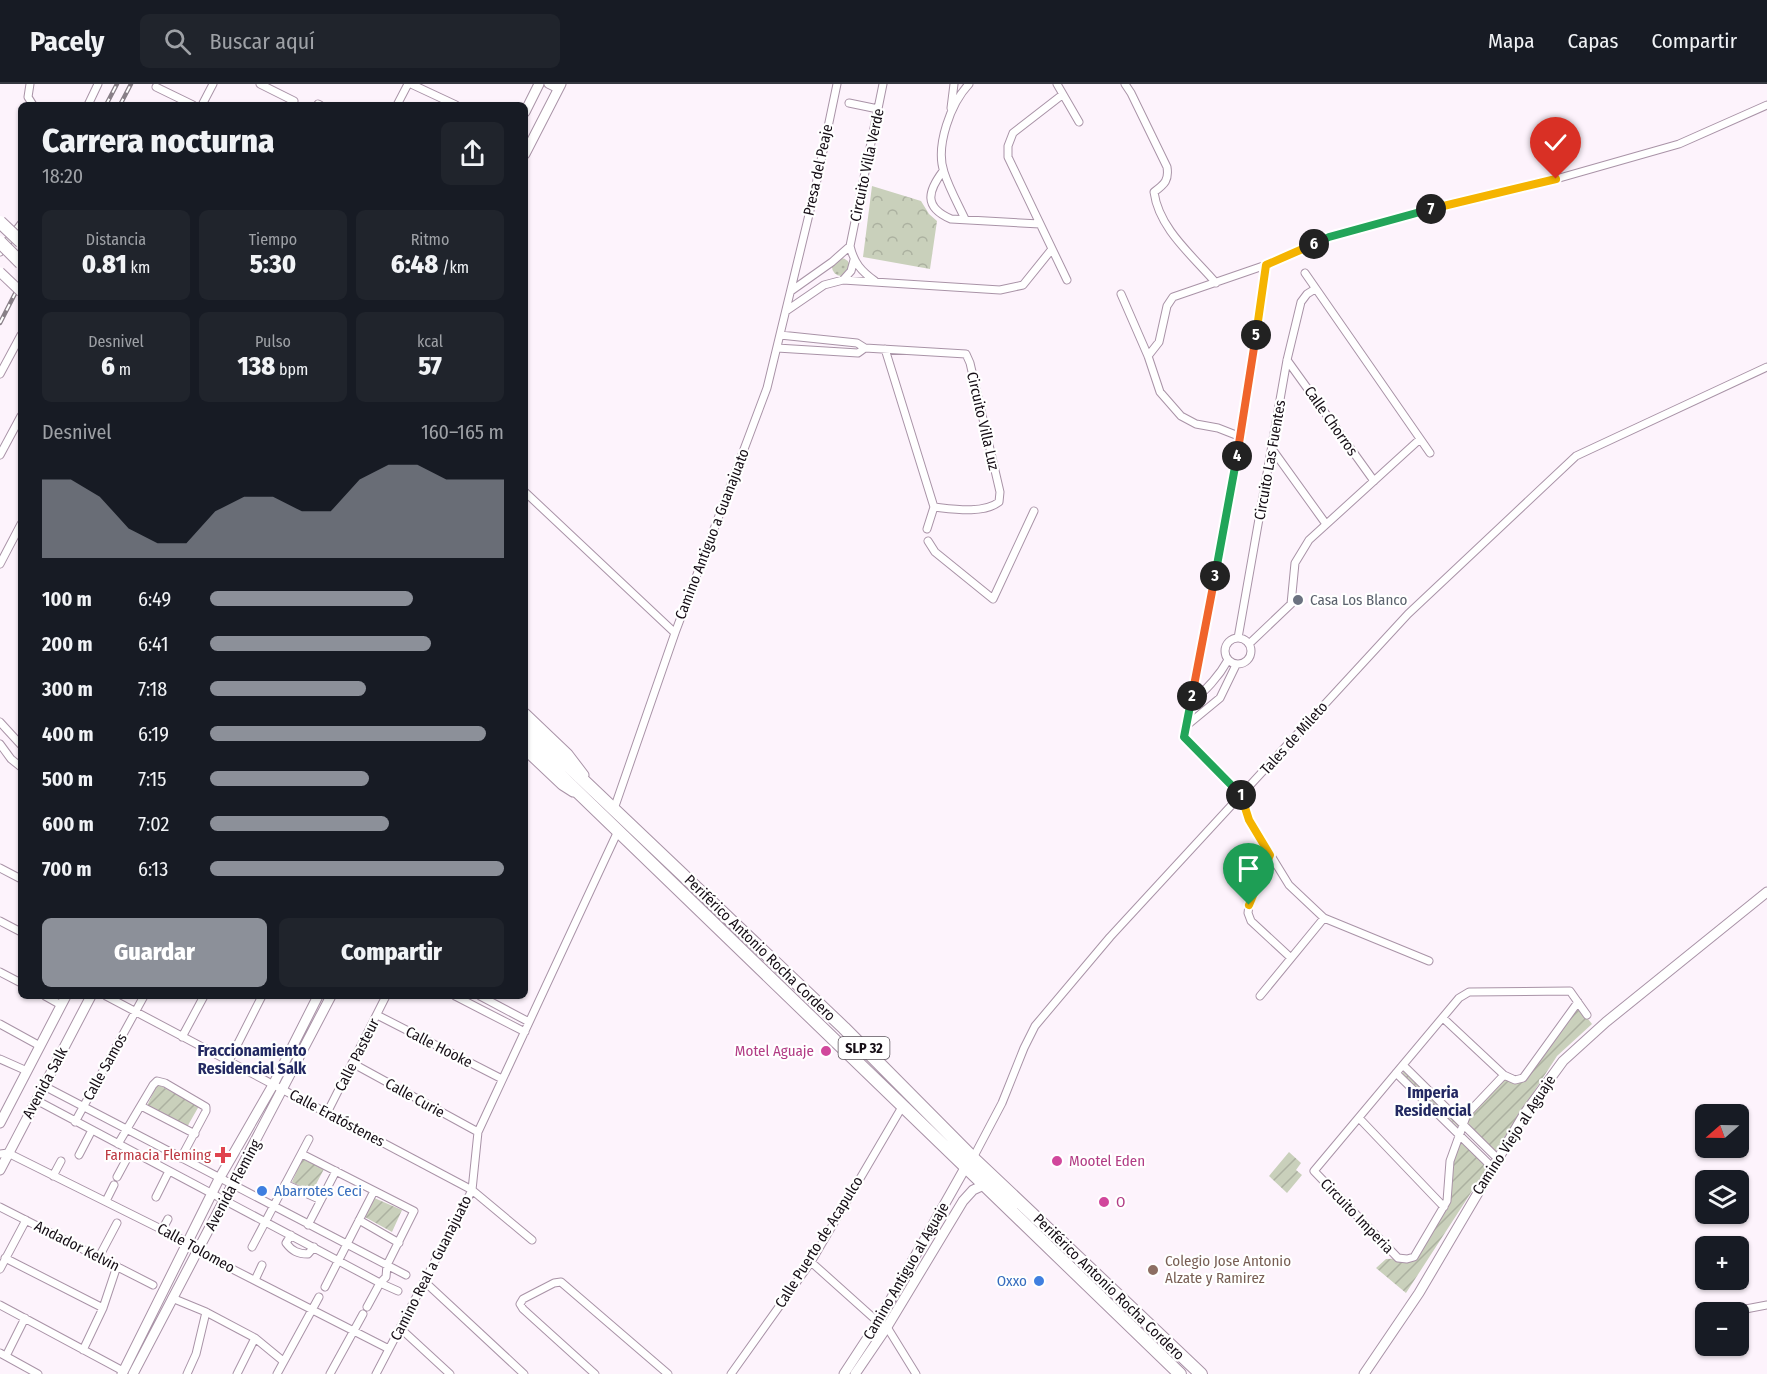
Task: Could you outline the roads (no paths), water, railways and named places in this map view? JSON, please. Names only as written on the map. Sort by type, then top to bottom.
[{"type":"highway","points":[[0,222],[18,239]]},
{"type":"highway","points":[[0,242],[18,260]]},
{"type":"highway","name":"Periférico Antonio Rocha Cordero","points":[[528,728],[844,1028],[969,1163],[984,1185],[1179,1374]]},
{"type":"highway","name":"Periférico Antonio Rocha Cordero","points":[[528,744],[902,1107],[969,1163],[1200,1374]]},
{"type":"street","points":[[30,84],[28,97],[31,102]]},
{"type":"street","points":[[89,102],[98,84]]},
{"type":"street","points":[[204,102],[213,84]]},
{"type":"street","points":[[260,84],[294,101]]},
{"type":"street","points":[[399,102],[410,84],[449,102]]},
{"type":"street","points":[[528,106],[539,84]]},
{"type":"street","points":[[528,148],[560,87],[548,84]]},
{"type":"street","name":"Presa del Peaje","points":[[799,257],[837,84]]},
{"type":"street","name":"Circuito Villa Verde","points":[[849,246],[883,84]]},
{"type":"street","points":[[954,84],[951,110],[940,154],[943,171],[965,219]]},
{"type":"street","points":[[951,110],[969,84]]},
{"type":"street","points":[[1057,84],[1079,122]]},
{"type":"street","points":[[1125,84],[1167,167],[1168,176],[1164,184],[1154,192],[1156,206],[1167,227],[1216,283]]},
{"type":"street","points":[[156,87],[187,102]]},
{"type":"street","points":[[1062,95],[1013,133],[1008,147],[1008,157],[1067,280]]},
{"type":"street","points":[[849,103],[878,109]]},
{"type":"street","points":[[1148,356],[1160,342],[1167,306],[1173,297],[1266,265],[1329,237],[1556,179],[1679,144],[1767,105]]},
{"type":"street","points":[[943,171],[934,183],[930,194],[932,205],[939,214],[951,219],[1040,224]]},
{"type":"street","points":[[0,252],[18,228]]},
{"type":"street","points":[[791,291],[832,262],[849,246],[860,269],[876,282]]},
{"type":"street","points":[[786,311],[824,285],[843,280],[1000,290],[1023,285],[1052,249]]},
{"type":"street","name":"Camino Antiguo a Guanajuato","points":[[614,809],[675,633],[768,388],[799,257]]},
{"type":"street","points":[[843,280],[851,272],[854,260]]},
{"type":"street","points":[[1266,265],[1241,437],[1184,737],[1242,795],[1249,820],[1288,885],[1323,918],[1429,961]]},
{"type":"street","points":[[0,272],[18,289]]},
{"type":"street","points":[[1305,273],[1430,453]]},
{"type":"street","points":[[803,282],[811,293]]},
{"type":"street","name":"Circuito Las Fuentes","points":[[1238,638],[1287,360],[1301,302],[1315,289]]},
{"type":"street","points":[[1121,294],[1148,356],[1160,392],[1181,416],[1241,437]]},
{"type":"street","name":"Circuito Villa Luz","points":[[780,335],[857,343],[865,348],[966,354],[1000,492],[999,502],[992,507],[958,509],[934,507]]},
{"type":"street","points":[[0,374],[18,341]]},
{"type":"street","name":"Circuito Villa Luz","points":[[777,348],[858,353],[865,348]]},
{"type":"street","points":[[885,349],[934,507],[927,529]]},
{"type":"street","name":"Calle Chorros","points":[[1287,360],[1374,482]]},
{"type":"street","name":"Tales de Mileto","points":[[969,1163],[1002,1103],[1035,1026],[1110,937],[1408,614],[1576,456],[1767,367]]},
{"type":"street","points":[[0,455],[18,422]]},
{"type":"street","points":[[1249,644],[1291,604],[1295,563],[1309,540],[1420,439]]},
{"type":"street","points":[[1272,449],[1326,524]]},
{"type":"street","points":[[528,495],[675,633]]},
{"type":"street","points":[[928,541],[935,552],[993,599],[1034,511]]},
{"type":"street","points":[[0,564],[18,530]]},
{"type":"street","points":[[1238,638],[1249,644],[1250,657],[1244,663],[1236,665],[1228,660],[1225,652],[1227,644],[1238,638]]},
{"type":"street","points":[[1190,704],[1209,689],[1228,660]]},
{"type":"street","points":[[1186,726],[1220,698],[1236,665]]},
{"type":"street","points":[[1209,689],[1220,698]]},
{"type":"street","points":[[528,716],[567,754],[600,795]]},
{"type":"street","points":[[0,722],[18,743]]},
{"type":"street","points":[[0,744],[11,759],[18,764]]},
{"type":"street","points":[[528,753],[562,786],[589,802]]},
{"type":"street","name":"Camino Real a Guanajuato","points":[[376,1374],[472,1190],[478,1132],[618,831]]},
{"type":"street","points":[[1270,855],[1249,905],[1248,913],[1251,921],[1291,958]]},
{"type":"street","points":[[0,868],[18,877]]},
{"type":"street","name":"Camino Viejo al Aguaje","points":[[1364,1374],[1419,1293],[1525,1113],[1563,1061],[1606,1022],[1767,892]]},
{"type":"street","points":[[1260,996],[1323,918]]},
{"type":"street","points":[[0,921],[18,930]]},
{"type":"street","points":[[0,972],[18,981]]},
{"type":"street","name":"Circuito Imperia","points":[[1504,1075],[1467,1114],[1450,1161],[1449,1191],[1444,1207],[1414,1257],[1407,1259],[1398,1257],[1314,1171],[1459,998],[1469,992],[1570,992],[1578,1002]]},
{"type":"street","name":"Avenida Salk","points":[[0,1170],[4,1154],[44,1086],[89,999]]},
{"type":"street","name":"Calle Eratóstenes","points":[[111,999],[472,1190],[532,1240]]},
{"type":"street","name":"Calle Samos","points":[[75,1122],[142,999]]},
{"type":"street","points":[[182,1037],[202,999]]},
{"type":"street","points":[[229,1061],[260,999]]},
{"type":"street","name":"Avenida Fleming","points":[[126,1373],[219,1179],[273,1085],[316,999]]},
{"type":"street","name":"Avenida Fleming","points":[[126,1373],[172,1298],[225,1201],[329,999]]},
{"type":"street","name":"Calle Pasteur","points":[[327,1113],[385,999]]},
{"type":"street","points":[[461,999],[525,1032]]},
{"type":"street","points":[[486,999],[529,1022]]},
{"type":"street","name":"Avenida Salk","points":[[0,1123],[64,1000]]},
{"type":"street","points":[[1443,1018],[1504,1075],[1515,1080],[1527,1074],[1578,1002],[1587,1015]]},
{"type":"street","name":"Calle Hooke","points":[[377,1015],[502,1079]]},
{"type":"street","points":[[0,1024],[40,1046]]},
{"type":"street","points":[[0,1059],[27,1071]]},
{"type":"street","name":"Calle Curie","points":[[352,1064],[478,1132]]},
{"type":"street","points":[[1403,1065],[1489,1150],[1495,1162]]},
{"type":"street","points":[[1396,1073],[1483,1158],[1495,1162]]},
{"type":"street","points":[[118,1144],[157,1081],[165,1083],[206,1107],[182,1158]]},
{"type":"street","points":[[44,1086],[406,1275]]},
{"type":"street","points":[[36,1100],[399,1291]]},
{"type":"street","points":[[141,1106],[195,1134]]},
{"type":"street","name":"Calle Puerto de Acapulco","points":[[731,1374],[811,1262],[902,1107]]},
{"type":"street","points":[[1359,1118],[1444,1207]]},
{"type":"street","points":[[79,1155],[92,1130]]},
{"type":"street","points":[[252,1247],[309,1139]]},
{"type":"street","points":[[117,1177],[130,1150]]},
{"type":"street","name":"Calle Tolomeo","points":[[4,1154],[106,1201],[187,1242],[197,1251],[389,1349]]},
{"type":"street","points":[[302,1154],[414,1211],[387,1265],[386,1277],[380,1283],[330,1374]]},
{"type":"street","points":[[53,1176],[61,1161]]},
{"type":"street","name":"Camino Antiguo al Aguaje","points":[[855,1374],[969,1163]]},
{"type":"street","points":[[156,1197],[169,1171]]},
{"type":"street","points":[[308,1225],[336,1172]]},
{"type":"street","points":[[285,1184],[321,1200]]},
{"type":"street","points":[[106,1201],[114,1185]]},
{"type":"street","name":"Camino Antiguo al Aguaje","points":[[844,1374],[883,1325],[963,1201],[973,1190],[984,1185]]},
{"type":"street","points":[[325,1287],[374,1191]]},
{"type":"street","name":"Andador Kelvin","points":[[0,1207],[153,1285]]},
{"type":"street","points":[[162,1230],[168,1219]]},
{"type":"street","points":[[0,1269],[26,1220]]},
{"type":"street","points":[[359,1220],[399,1243]]},
{"type":"street","points":[[99,1257],[117,1223]]},
{"type":"street","points":[[291,1235],[286,1243],[291,1250],[308,1254],[314,1247]]},
{"type":"street","points":[[5,1258],[103,1308]]},
{"type":"street","points":[[811,1262],[883,1325],[916,1374]]},
{"type":"street","points":[[255,1280],[262,1265]]},
{"type":"street","points":[[83,1350],[103,1308],[117,1266]]},
{"type":"street","points":[[425,1282],[522,1373]]},
{"type":"street","points":[[595,1374],[523,1309],[520,1304],[523,1299],[554,1283],[561,1282],[668,1374]]},
{"type":"street","points":[[277,1374],[318,1297]]},
{"type":"street","points":[[172,1298],[206,1312],[255,1338],[283,1361]]},
{"type":"street","points":[[0,1305],[126,1373]]},
{"type":"street","points":[[1749,1308],[1767,1305]]},
{"type":"street","points":[[188,1373],[196,1354],[206,1312]]},
{"type":"street","points":[[25,1318],[3,1355],[38,1374]]},
{"type":"street","points":[[400,1328],[450,1374]]},
{"type":"street","points":[[237,1374],[255,1338]]},
{"type":"railway","points":[[108,102],[117,84]]},
{"type":"railway","points":[[122,102],[131,84]]},
{"type":"railway","points":[[0,323],[18,288]]},
{"type":"place","name":"Casa Los Blanco","points":[[1298,600]]},
{"type":"place","name":"Motel Aguaje","points":[[826,1051]]},
{"type":"place","name":"Farmacia Fleming","points":[[223,1155]]},
{"type":"place","name":"Mootel Eden","points":[[1057,1161]]},
{"type":"place","name":"Abarrotes Ceci","points":[[262,1191]]},
{"type":"place","name":"O","points":[[1104,1202]]},
{"type":"place","name":"Colegio Jose Antonio Alzate y Ramirez","points":[[1153,1270]]},
{"type":"place","name":"Oxxo","points":[[1039,1281]]},
{"type":"district","name":"Fraccionamiento Residencial Salk","points":[[252,1059]]},
{"type":"district","name":"Imperia Residencial","points":[[1433,1101]]}]
